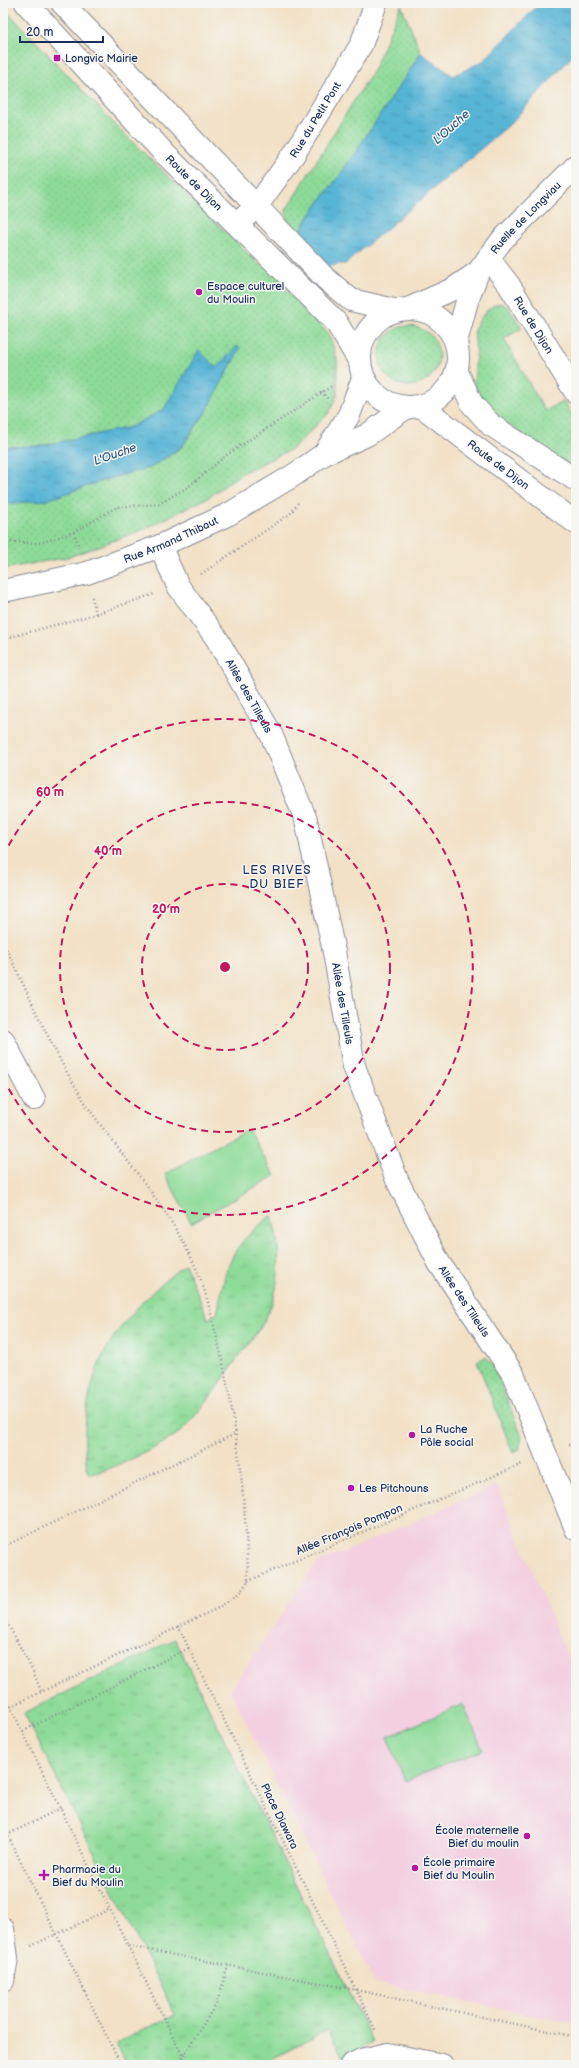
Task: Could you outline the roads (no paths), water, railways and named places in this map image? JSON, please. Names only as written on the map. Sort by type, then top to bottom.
[{"type":"street","name":"Route de Dijon","points":[[26,3],[165,154],[336,322],[361,370]]},
{"type":"street","points":[[62,3],[325,278],[352,300],[402,309],[425,311],[439,318],[449,329],[456,342],[459,357],[457,372],[452,384],[444,394],[414,407],[394,405],[381,399],[371,390],[361,370],[361,345],[368,330],[379,318],[402,309]]},
{"type":"street","name":"Rue du Petit Pont","points":[[236,224],[256,207],[294,154],[361,45],[376,3]]},
{"type":"street","name":"Ruelle de Longviau","points":[[456,342],[467,301],[483,265],[502,240],[576,166]]},
{"type":"street","name":"Ruelle de Longviau","points":[[402,309],[453,289],[483,265]]},
{"type":"street","name":"Rue de Dijon","points":[[483,265],[509,285],[576,393]]},
{"type":"street","name":"Rue Armand Thibaut","points":[[324,454],[349,415],[361,370]]},
{"type":"street","points":[[457,372],[472,404],[491,425],[576,480]]},
{"type":"street","name":"Route de Dijon","points":[[414,407],[576,523]]},
{"type":"street","name":"Rue Armand Thibaut","points":[[3,591],[87,573],[160,546],[229,514],[294,475],[324,454],[367,434],[414,407]]},
{"type":"street","name":"Allée des Tilleuls","points":[[160,546],[178,586],[217,639],[272,734],[306,820],[334,952],[354,1066],[397,1180],[439,1263],[513,1374],[544,1455],[576,1529]]},
{"type":"street","points":[[3,1040],[34,1099]]},
{"type":"street","points":[[3,1929],[7,1958],[3,1982]]},
{"type":"street","points":[[351,2065],[361,2060],[388,2054],[442,2065]]},
{"type":"water","name":"L'Ouche","points":[[540,3],[576,3],[576,52],[509,125],[345,264],[338,264],[329,267],[299,234],[309,217],[344,169],[421,53],[453,76],[483,61]]},
{"type":"water","name":"L'Ouche","points":[[237,346],[240,348],[206,412],[182,446],[152,467],[104,480],[47,500],[3,504],[3,447],[40,446],[131,427],[164,409],[199,350],[217,368]]},
{"type":"place","name":"Longvic Mairie","points":[[57,58]]},
{"type":"place","name":"Espace culturel du Moulin","points":[[199,292]]},
{"type":"place","name":"La Ruche Pôle social","points":[[412,1435]]},
{"type":"place","name":"Les Pitchouns","points":[[351,1488]]},
{"type":"place","name":"École maternelle Bief du moulin","points":[[527,1836]]},
{"type":"place","name":"École primaire Bief du Moulin","points":[[415,1868]]},
{"type":"place","name":"Pharmacie du Bief du Moulin","points":[[44,1875]]},
{"type":"district","name":"LES RIVES DU BIEF","points":[[277,877]]}]
